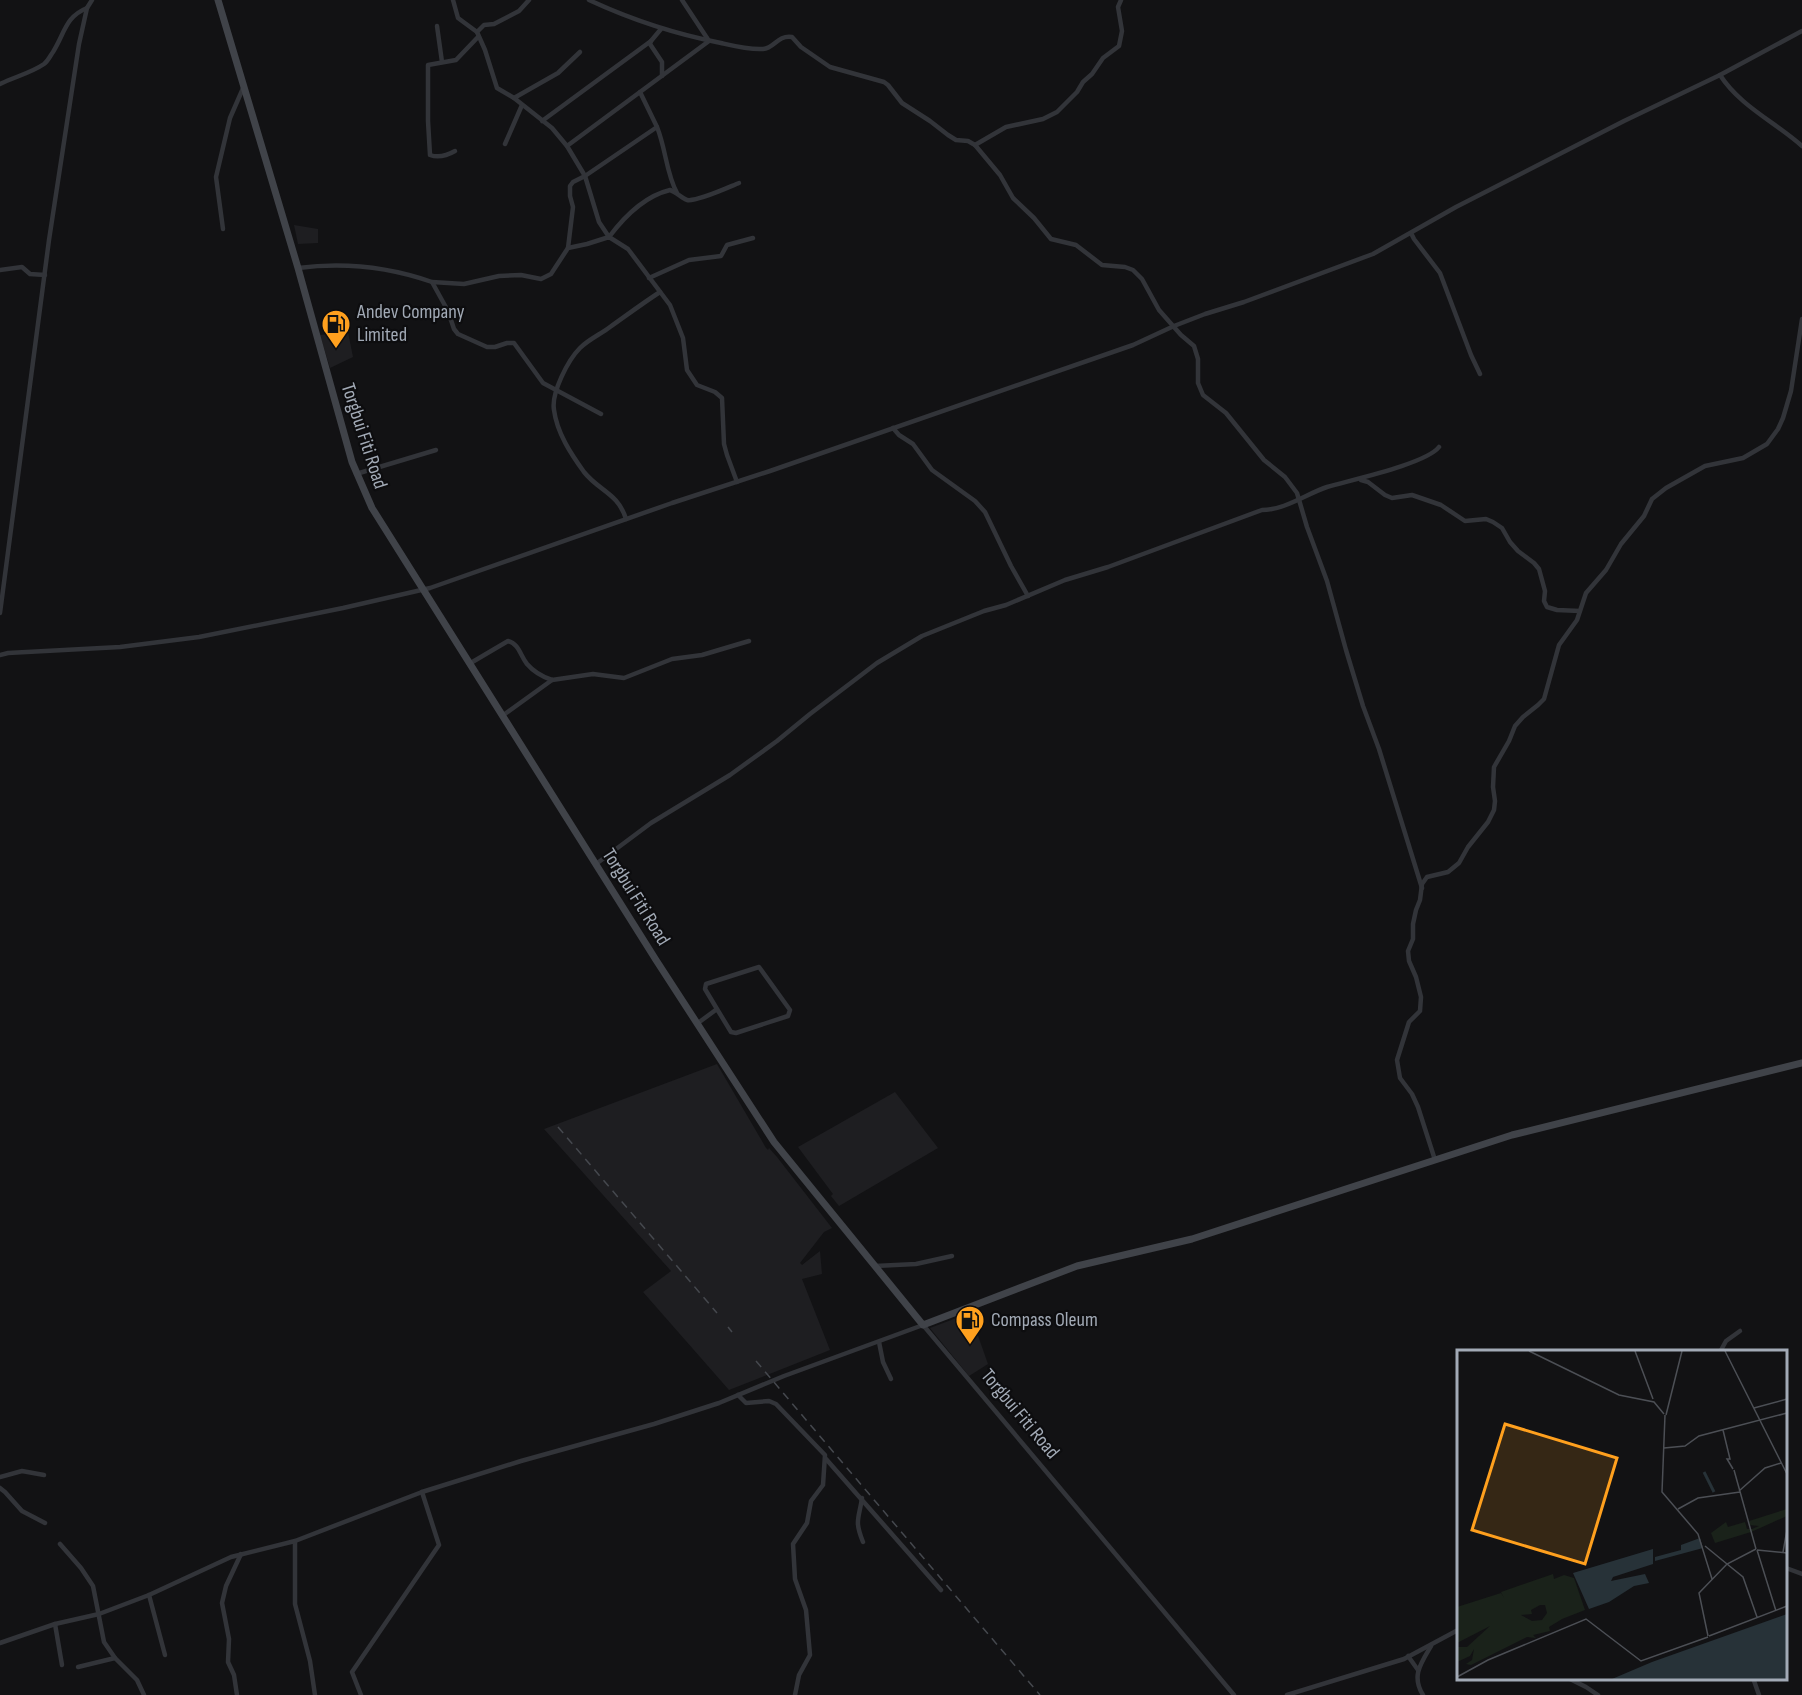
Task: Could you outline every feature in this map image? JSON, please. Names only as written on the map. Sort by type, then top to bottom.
[{"type":"street","points":[[0,613],[45,275],[80,44],[87,8],[92,0]]},
{"type":"street","name":"Torgbui Fiti Road","points":[[218,0],[298,268],[356,474],[372,508],[656,960],[774,1142],[923,1325],[1234,1695]]},
{"type":"street","points":[[453,0],[457,16],[478,34],[497,88],[514,98],[552,128],[567,146],[585,176],[599,222],[609,237],[628,249],[675,315],[683,338],[687,370],[697,385],[715,392],[722,398],[724,444],[738,482]]},
{"type":"street","points":[[454,151],[447,156],[430,154],[428,65],[456,60],[484,25],[494,24],[519,11],[529,0]]},
{"type":"street","points":[[589,0],[661,29],[709,41],[764,49],[780,38],[792,37],[830,67],[888,85],[902,103],[948,135],[956,140],[968,141],[975,145],[999,175],[1013,198],[1034,218],[1051,239],[1076,245],[1102,264],[1133,270],[1142,279],[1159,310],[1180,335],[1196,349],[1197,383],[1203,395],[1226,413],[1264,460],[1285,477],[1297,493],[1327,581],[1363,706],[1422,888]]},
{"type":"street","points":[[682,0],[709,41]]},
{"type":"street","points":[[975,145],[1006,127],[1043,119],[1057,112],[1077,92],[1103,58],[1119,46],[1122,31],[1118,7],[1121,0]]},
{"type":"street","points":[[0,84],[46,63],[59,43],[70,18],[87,8]]},
{"type":"street","points":[[437,26],[442,62]]},
{"type":"street","points":[[542,122],[651,41],[661,29]]},
{"type":"street","points":[[0,655],[120,647],[199,637],[422,590],[738,482],[1133,345],[1205,314],[1244,302],[1364,257],[1802,31]]},
{"type":"street","points":[[651,41],[651,47],[662,63],[662,75]]},
{"type":"street","points":[[567,146],[709,41]]},
{"type":"street","points":[[514,98],[558,73],[580,52]]},
{"type":"street","points":[[1720,75],[1724,82],[1750,107],[1788,133],[1802,146]]},
{"type":"street","points":[[223,229],[216,177],[230,118],[244,86]]},
{"type":"street","points":[[640,92],[657,127],[668,163],[670,181],[677,193]]},
{"type":"street","points":[[505,144],[522,105]]},
{"type":"street","points":[[298,268],[345,265],[407,273],[432,282],[464,284],[499,276],[521,275],[541,279],[551,274],[568,248],[573,207],[570,186],[573,182],[657,127]]},
{"type":"street","points":[[568,248],[609,237],[630,213],[661,192],[670,190],[686,200],[714,193],[739,183]]},
{"type":"street","points":[[1411,233],[1440,273],[1480,374]]},
{"type":"street","points":[[649,278],[689,260],[720,256],[727,245],[753,238]]},
{"type":"street","points":[[0,270],[22,267],[30,274],[45,275]]},
{"type":"street","points":[[432,282],[458,334],[487,347],[514,343],[543,383],[601,414]]},
{"type":"street","points":[[626,519],[618,502],[590,479],[569,452],[554,411],[553,399],[569,363],[579,349],[660,292]]},
{"type":"street","points":[[1435,1160],[1418,1107],[1400,1078],[1397,1060],[1409,1022],[1420,1011],[1421,997],[1408,951],[1413,939],[1413,924],[1422,888],[1427,877],[1448,872],[1459,863],[1468,847],[1488,822],[1494,810],[1495,801],[1494,767],[1515,726],[1544,699],[1559,645],[1577,620],[1586,593],[1606,570],[1621,544],[1644,516],[1652,499],[1666,488],[1705,466],[1743,458],[1767,444],[1783,418],[1791,391],[1802,319]]},
{"type":"street","points":[[893,428],[913,444],[932,470],[975,501],[986,512],[1028,596]]},
{"type":"street","points":[[596,864],[651,823],[730,775],[877,663],[922,636],[1065,580],[1119,564],[1326,488],[1361,480],[1434,453],[1439,447]]},
{"type":"street","points":[[356,474],[436,450]]},
{"type":"street","points":[[1361,480],[1392,498],[1412,495],[1441,505],[1465,521],[1485,519],[1493,522],[1502,528],[1518,551],[1539,569],[1547,607],[1557,610],[1580,610]]},
{"type":"street","points":[[469,664],[508,641],[516,645],[528,666],[552,680]]},
{"type":"street","points":[[502,716],[552,680],[593,674],[624,678],[672,659],[702,654],[749,641]]},
{"type":"street","points":[[759,967],[790,1010],[788,1016],[736,1033],[731,1032],[717,1009],[705,989],[706,984],[759,967]]},
{"type":"street","points":[[698,1023],[717,1009]]},
{"type":"street","points":[[0,1642],[55,1624],[99,1614],[149,1595],[231,1557],[295,1541],[422,1492],[719,1403],[784,1376],[1077,1266],[1192,1239],[1512,1136],[1802,1063]]},
{"type":"street","points":[[875,1266],[916,1264],[952,1256]]},
{"type":"street","points":[[1721,1350],[1726,1341],[1740,1331]]},
{"type":"street","points":[[879,1342],[883,1362],[891,1379]]},
{"type":"street","points":[[738,1395],[746,1403],[769,1401],[776,1404],[825,1455],[837,1473],[862,1498],[941,1590]]},
{"type":"street","points":[[795,1695],[799,1675],[810,1655],[806,1610],[795,1579],[793,1544],[807,1523],[811,1501],[823,1485],[825,1458]]},
{"type":"street","points":[[0,1478],[22,1471],[44,1475]]},
{"type":"street","points":[[0,1488],[22,1511],[45,1523]]},
{"type":"street","points":[[361,1695],[352,1672],[440,1545],[422,1492]]},
{"type":"street","points":[[862,1498],[857,1518],[863,1542]]},
{"type":"street","points":[[295,1541],[295,1604],[310,1661],[315,1695]]},
{"type":"street","points":[[60,1544],[93,1586],[104,1642],[137,1680],[144,1695]]},
{"type":"street","points":[[237,1695],[234,1675],[228,1662],[228,1630],[222,1603],[226,1586],[241,1554]]},
{"type":"street","points":[[1787,1569],[1802,1575]]},
{"type":"street","points":[[149,1595],[165,1654]]},
{"type":"street","points":[[55,1624],[62,1665]]},
{"type":"street","points":[[1287,1695],[1408,1656],[1457,1631]]},
{"type":"street","points":[[1422,1695],[1417,1683],[1418,1670],[1432,1644]]},
{"type":"street","points":[[1408,1656],[1418,1670]]},
{"type":"street","points":[[78,1667],[116,1658]]},
{"type":"street","points":[[1572,1680],[1598,1695]]},
{"type":"street","points":[[1754,1680],[1759,1695]]},
{"type":"shaded area","points":[[294,225],[318,229],[318,243],[298,244]]},
{"type":"shaded area","points":[[348,332],[353,357],[330,368],[320,335]]},
{"type":"shaded area","points":[[717,1064],[766,1148],[768,1150],[769,1148],[777,1157],[832,1228],[824,1232],[800,1263],[802,1265],[820,1251],[822,1274],[802,1279],[830,1350],[729,1390],[643,1292],[671,1271],[544,1129]]},
{"type":"shaded area","points":[[895,1092],[938,1148],[839,1206],[831,1196],[833,1194],[798,1147]]},
{"type":"shaded area","points":[[970,1313],[988,1364],[969,1376],[930,1328]]},
{"type":"railway","points":[[558,1127],[717,1313]]},
{"type":"railway","points":[[728,1327],[732,1332]]},
{"type":"railway","points":[[756,1361],[1040,1695]]},
{"type":"place","name":"Andev Company Limited","points":[[336,350]]},
{"type":"place","name":"Compass Oleum","points":[[970,1346]]}]
